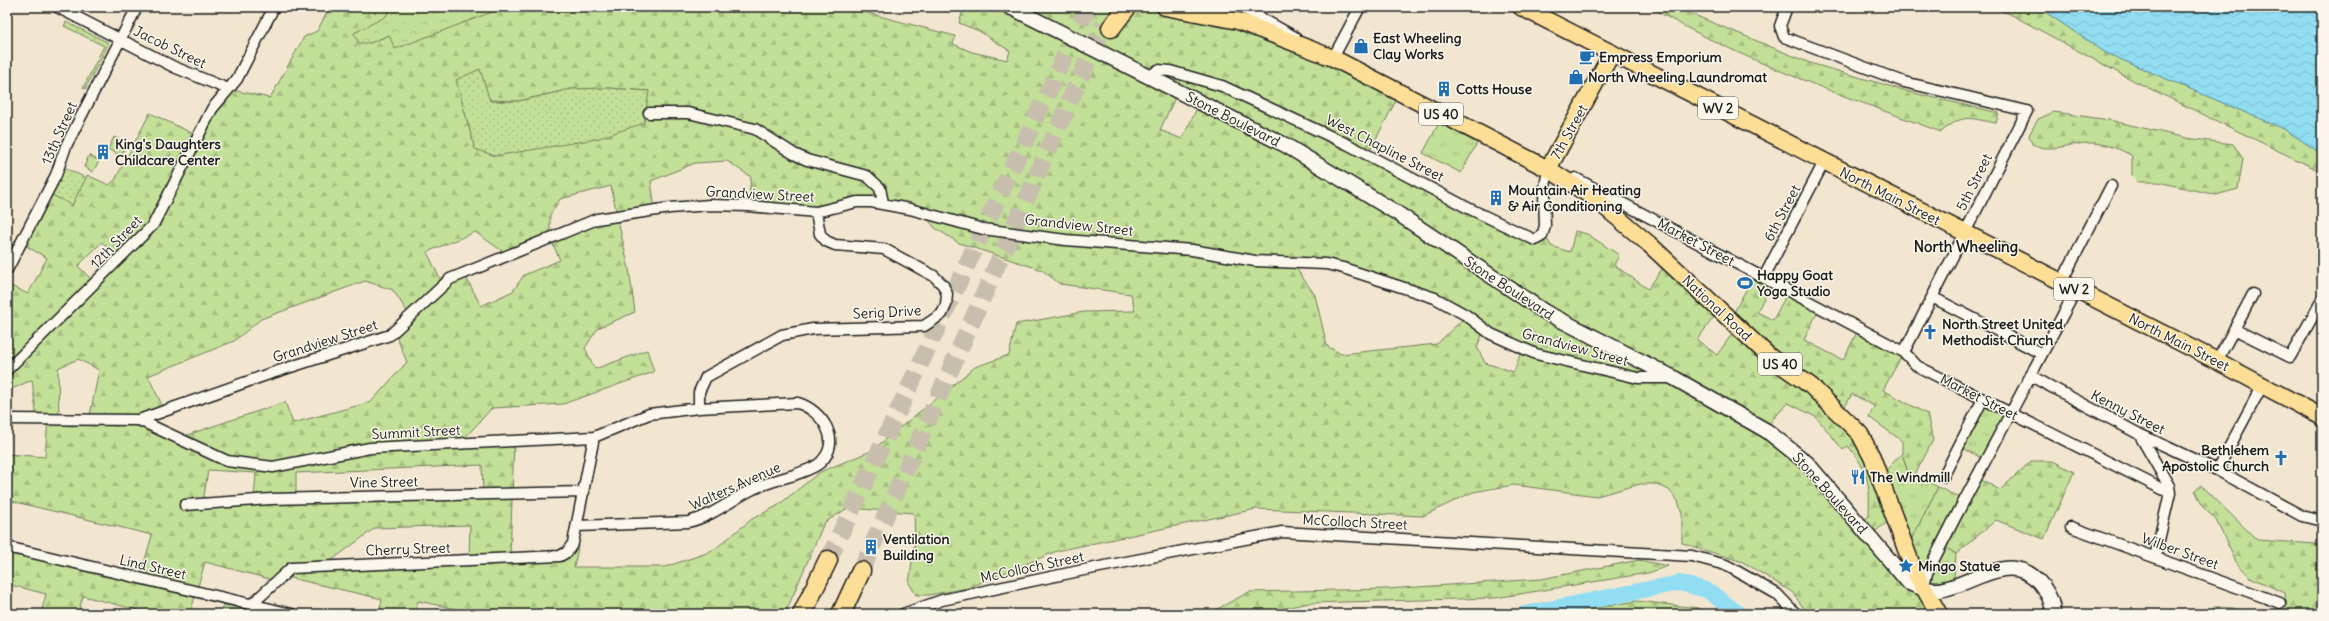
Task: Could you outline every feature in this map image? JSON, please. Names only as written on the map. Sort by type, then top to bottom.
[{"type":"highway","points":[[1111,7],[1107,26],[1127,7]]},
{"type":"highway","points":[[802,614],[828,560],[809,614]]},
{"type":"highway","points":[[841,614],[861,571]]},
{"type":"main road","name":"Market Street","points":[[1165,7],[1238,21],[1329,56],[1548,169]]},
{"type":"main road","name":"North Main Street","points":[[1521,7],[1964,234],[2217,361],[2322,417]]},
{"type":"main road","name":"7th Street","points":[[1548,169],[1612,53]]},
{"type":"main road","name":"National Road","points":[[1548,169],[1594,198],[1613,213],[1770,357],[1811,386],[1860,434],[1872,457],[1906,550],[1923,589],[1939,614]]},
{"type":"street","name":"Jacob Street","points":[[57,7],[174,66],[228,89]]},
{"type":"street","name":"13th Street","points":[[7,270],[56,175],[66,146],[137,7]]},
{"type":"street","name":"12th Street","points":[[7,370],[153,225],[212,109],[237,79],[274,7]]},
{"type":"street","name":"Stone Boulevard","points":[[1010,7],[1286,146],[1397,213],[1545,312],[1674,378],[1784,443],[1807,463],[1831,490],[1903,578],[1923,589]]},
{"type":"street","name":"Market Street","points":[[1241,7],[1329,56]]},
{"type":"street","points":[[1329,56],[1360,7]]},
{"type":"street","name":"5th Street","points":[[1787,7],[1780,26],[1784,37],[1904,82],[2027,111],[1904,352]]},
{"type":"street","name":"West Chapline Street","points":[[1149,77],[1158,70],[1170,71],[1222,86],[1340,140],[1482,215],[1535,240],[1542,236],[1545,229],[1544,201],[1548,169]]},
{"type":"street","points":[[649,113],[688,112],[755,129],[800,157],[867,176],[880,188],[883,203]]},
{"type":"street","name":"6th Street","points":[[1764,277],[1824,162]]},
{"type":"street","name":"Market Street","points":[[1548,169],[1567,174],[1904,352],[1917,366],[2170,493]]},
{"type":"street","points":[[2061,283],[2111,186]]},
{"type":"street","name":"Grandview Street","points":[[7,419],[139,420],[266,375],[390,335],[450,279],[597,219],[670,208],[710,205],[748,206],[816,212],[857,202],[883,203],[984,229],[1066,240],[1192,250],[1255,261],[1326,264],[1344,268],[1435,298],[1466,315],[1496,337],[1536,354],[1638,378],[1674,378]]},
{"type":"street","name":"Serig Drive","points":[[699,408],[699,392],[706,377],[782,335],[813,329],[924,326],[942,314],[946,305],[947,294],[943,285],[934,276],[884,249],[835,245],[826,241],[820,234],[816,212]]},
{"type":"street","points":[[2053,614],[2048,592],[2036,579],[2009,568],[1992,572],[1939,590],[1923,589],[1927,573],[1955,518],[2076,290]]},
{"type":"street","points":[[2217,361],[2253,294]]},
{"type":"street","points":[[1932,298],[2042,354]]},
{"type":"street","points":[[2234,329],[2290,357],[2322,302]]},
{"type":"street","name":"Kenny Street","points":[[2030,376],[2139,434],[2218,470],[2302,516],[2322,521]]},
{"type":"street","points":[[2218,470],[2262,386]]},
{"type":"street","points":[[1943,477],[1983,399]]},
{"type":"street","name":"Walters Avenue","points":[[577,526],[688,522],[701,519],[754,489],[813,468],[821,462],[827,454],[829,434],[826,424],[819,414],[807,405],[791,402],[699,408]]},
{"type":"street","name":"Summit Street","points":[[139,420],[227,460],[273,467],[370,448],[594,436],[649,414],[699,408]]},
{"type":"street","points":[[2139,434],[2169,486],[2170,493],[2155,557]]},
{"type":"street","points":[[577,526],[594,436]]},
{"type":"street","name":"Vine Street","points":[[185,505],[271,499],[584,492]]},
{"type":"street","name":"Cherry Street","points":[[252,604],[291,568],[560,556],[567,552],[573,543],[577,526]]},
{"type":"street","name":"Wilber Street","points":[[2071,527],[2280,603]]},
{"type":"street","name":"McColloch Street","points":[[903,614],[914,608],[965,595],[1079,571],[1282,532],[1692,556],[1726,565],[1777,594],[1796,614]]},
{"type":"street","name":"Lind Street","points":[[7,547],[292,614]]},
{"type":"green space","points":[[330,7],[392,7],[370,43],[389,35],[497,10],[496,7],[845,7],[955,36],[953,44],[972,52],[1007,60],[1010,51],[979,31],[959,23],[964,7],[1183,7],[1212,15],[1400,93],[1368,154],[1531,239],[1544,234],[1551,246],[1570,252],[1575,231],[1587,234],[1619,255],[1614,265],[1648,289],[1667,262],[1719,310],[1697,340],[1717,355],[1737,327],[1730,320],[1755,273],[1772,282],[1757,312],[1773,320],[1789,290],[1820,307],[1804,340],[1843,360],[1859,328],[1904,352],[1883,390],[1927,414],[1933,440],[1915,475],[1909,476],[1902,453],[1902,441],[1869,417],[1874,406],[1852,394],[1841,414],[1860,434],[1893,518],[1869,536],[1903,578],[1906,550],[1938,487],[1964,500],[1976,477],[2000,490],[2031,461],[2053,461],[2074,472],[2044,539],[1996,520],[1956,554],[1943,546],[1923,589],[1939,614],[1808,614],[1792,592],[1743,562],[1682,543],[1682,514],[1678,501],[1669,490],[1657,484],[1640,484],[1597,496],[1514,485],[1473,492],[1423,516],[1256,509],[1057,551],[968,588],[929,595],[916,595],[909,583],[915,541],[914,513],[848,508],[824,523],[785,614],[479,614],[418,601],[414,614],[379,614],[382,599],[282,576],[277,581],[205,562],[190,614],[147,614],[146,612],[83,596],[78,614],[41,614],[46,594],[7,584],[7,547],[140,578],[152,535],[7,500],[7,419],[11,419],[8,454],[45,457],[48,420],[37,420],[32,380],[7,391],[7,284],[28,294],[47,258],[21,243],[47,192],[72,205],[87,175],[109,185],[115,180],[150,113],[198,136],[228,89],[270,98],[304,37],[317,31]],"holes":[[[609,88],[649,91],[475,149],[462,101],[487,93],[490,100],[519,101],[571,89]],[[1178,91],[1200,102],[1182,139],[1160,130]],[[727,161],[751,177],[748,206],[816,212],[883,203],[922,212],[935,228],[959,243],[1042,270],[1060,284],[1131,294],[1135,311],[1084,312],[1016,324],[1009,355],[975,367],[871,451],[820,472],[777,506],[752,519],[716,548],[704,554],[665,567],[574,567],[578,548],[573,543],[560,556],[510,559],[514,441],[460,443],[492,408],[563,404],[654,372],[647,350],[595,369],[585,348],[598,328],[635,312],[629,269],[617,216],[655,210],[651,181],[695,163]],[[611,186],[617,216],[550,238],[550,215],[560,199]],[[475,232],[508,255],[550,238],[560,260],[524,275],[513,291],[481,306],[464,273],[443,285],[427,252]],[[102,242],[119,259],[95,283],[78,266]],[[1293,264],[1343,268],[1466,316],[1437,344],[1341,354],[1327,346],[1315,295]],[[365,281],[393,290],[410,316],[394,331],[407,362],[371,402],[293,423],[285,402],[178,438],[140,420],[165,411],[148,376],[234,341],[261,319]],[[1484,330],[1522,349],[1514,372],[1485,363],[1477,347]],[[78,359],[99,370],[89,420],[59,419],[58,368]],[[1788,403],[1816,417],[1843,450],[1848,446],[1855,455],[1867,479],[1869,516],[1859,524],[1764,429]],[[482,465],[483,494],[296,498],[296,473]],[[208,470],[256,473],[254,500],[203,503]],[[470,525],[469,560],[324,566],[375,528]]]},
{"type":"green space","points":[[392,7],[496,7],[497,10],[395,49],[389,35],[370,43],[359,43],[354,33],[385,17]]},
{"type":"green space","points":[[1650,7],[1675,7],[1810,63],[1910,92],[1999,113],[1996,123],[1967,118],[1961,119],[1941,132],[1756,61]]},
{"type":"green space","points":[[1991,7],[2038,7],[2106,53],[2284,129],[2322,154],[2322,172],[2130,79],[2010,14]]},
{"type":"green space","points":[[66,22],[109,43],[85,89],[83,88],[104,46],[64,26]]},
{"type":"green space","points":[[480,69],[490,101],[519,101],[571,89],[609,88],[649,91],[644,123],[596,139],[495,156],[475,149],[456,80]]},
{"type":"green space","points":[[2054,112],[2109,120],[2186,138],[2233,144],[2243,159],[2238,189],[2216,195],[2158,182],[2138,182],[2132,176],[2132,156],[2128,153],[2103,144],[2085,143],[2046,148],[2032,144],[2029,135],[2038,119]]},
{"type":"green space","points":[[1439,123],[1477,143],[1461,173],[1423,153]]},
{"type":"green space","points":[[114,137],[127,143],[121,156],[108,149]]},
{"type":"green space","points":[[89,155],[99,161],[93,172],[84,167]]},
{"type":"green space","points":[[65,168],[86,178],[72,205],[52,195]]},
{"type":"green space","points":[[1983,399],[2011,413],[1985,460],[1959,446]]},
{"type":"green space","points":[[1902,453],[1909,476],[1915,475],[1938,487],[1906,550],[1879,478]]},
{"type":"green space","points":[[2201,485],[2257,540],[2316,544],[2322,547],[2322,614],[2287,614],[2285,593],[2252,578],[2238,566],[2216,520],[2203,507],[2195,490]]},
{"type":"green space","points":[[1943,546],[1956,554],[1954,578],[1932,584],[1929,578]]},
{"type":"green space","points":[[1639,560],[1668,566],[1648,573],[1495,598],[1309,603],[1257,614],[1208,614],[1249,592],[1386,589],[1541,579]]},
{"type":"green space","points":[[225,598],[264,607],[262,614],[221,614]]},
{"type":"green space","points":[[1637,601],[1698,608],[1706,614],[1560,614]]},
{"type":"green space","points":[[2214,607],[2234,608],[2240,614],[2212,614]]},
{"type":"water","points":[[2038,7],[2322,7],[2322,154],[2284,129],[2106,53]]},
{"type":"waterway","points":[[1524,614],[1679,583],[1707,590],[1739,614]]},
{"type":"tunnel","points":[[828,560],[1088,7]]},
{"type":"tunnel","points":[[861,571],[1104,24]]},
{"type":"place","name":"East Wheeling Clay Works","points":[[1361,46]]},
{"type":"place","name":"Empress Emporium","points":[[1587,57]]},
{"type":"place","name":"North Wheeling Laundromat","points":[[1576,77]]},
{"type":"place","name":"Cotts House","points":[[1444,89]]},
{"type":"place","name":"King's Daughters Childcare Center","points":[[103,152]]},
{"type":"place","name":"Mountain Air Heating & Air Conditioning","points":[[1496,198]]},
{"type":"place","name":"Happy Goat Yoga Studio","points":[[1745,283]]},
{"type":"place","name":"North Street United Methodist Church","points":[[1930,332]]},
{"type":"place","name":"Bethlehem Apostolic Church","points":[[2281,458]]},
{"type":"place","name":"The Windmill","points":[[1858,477]]},
{"type":"place","name":"Ventilation Building","points":[[871,547]]},
{"type":"place","name":"Mingo Statue","points":[[1906,566]]},
{"type":"district","name":"North Wheeling","points":[[1966,246]]}]
